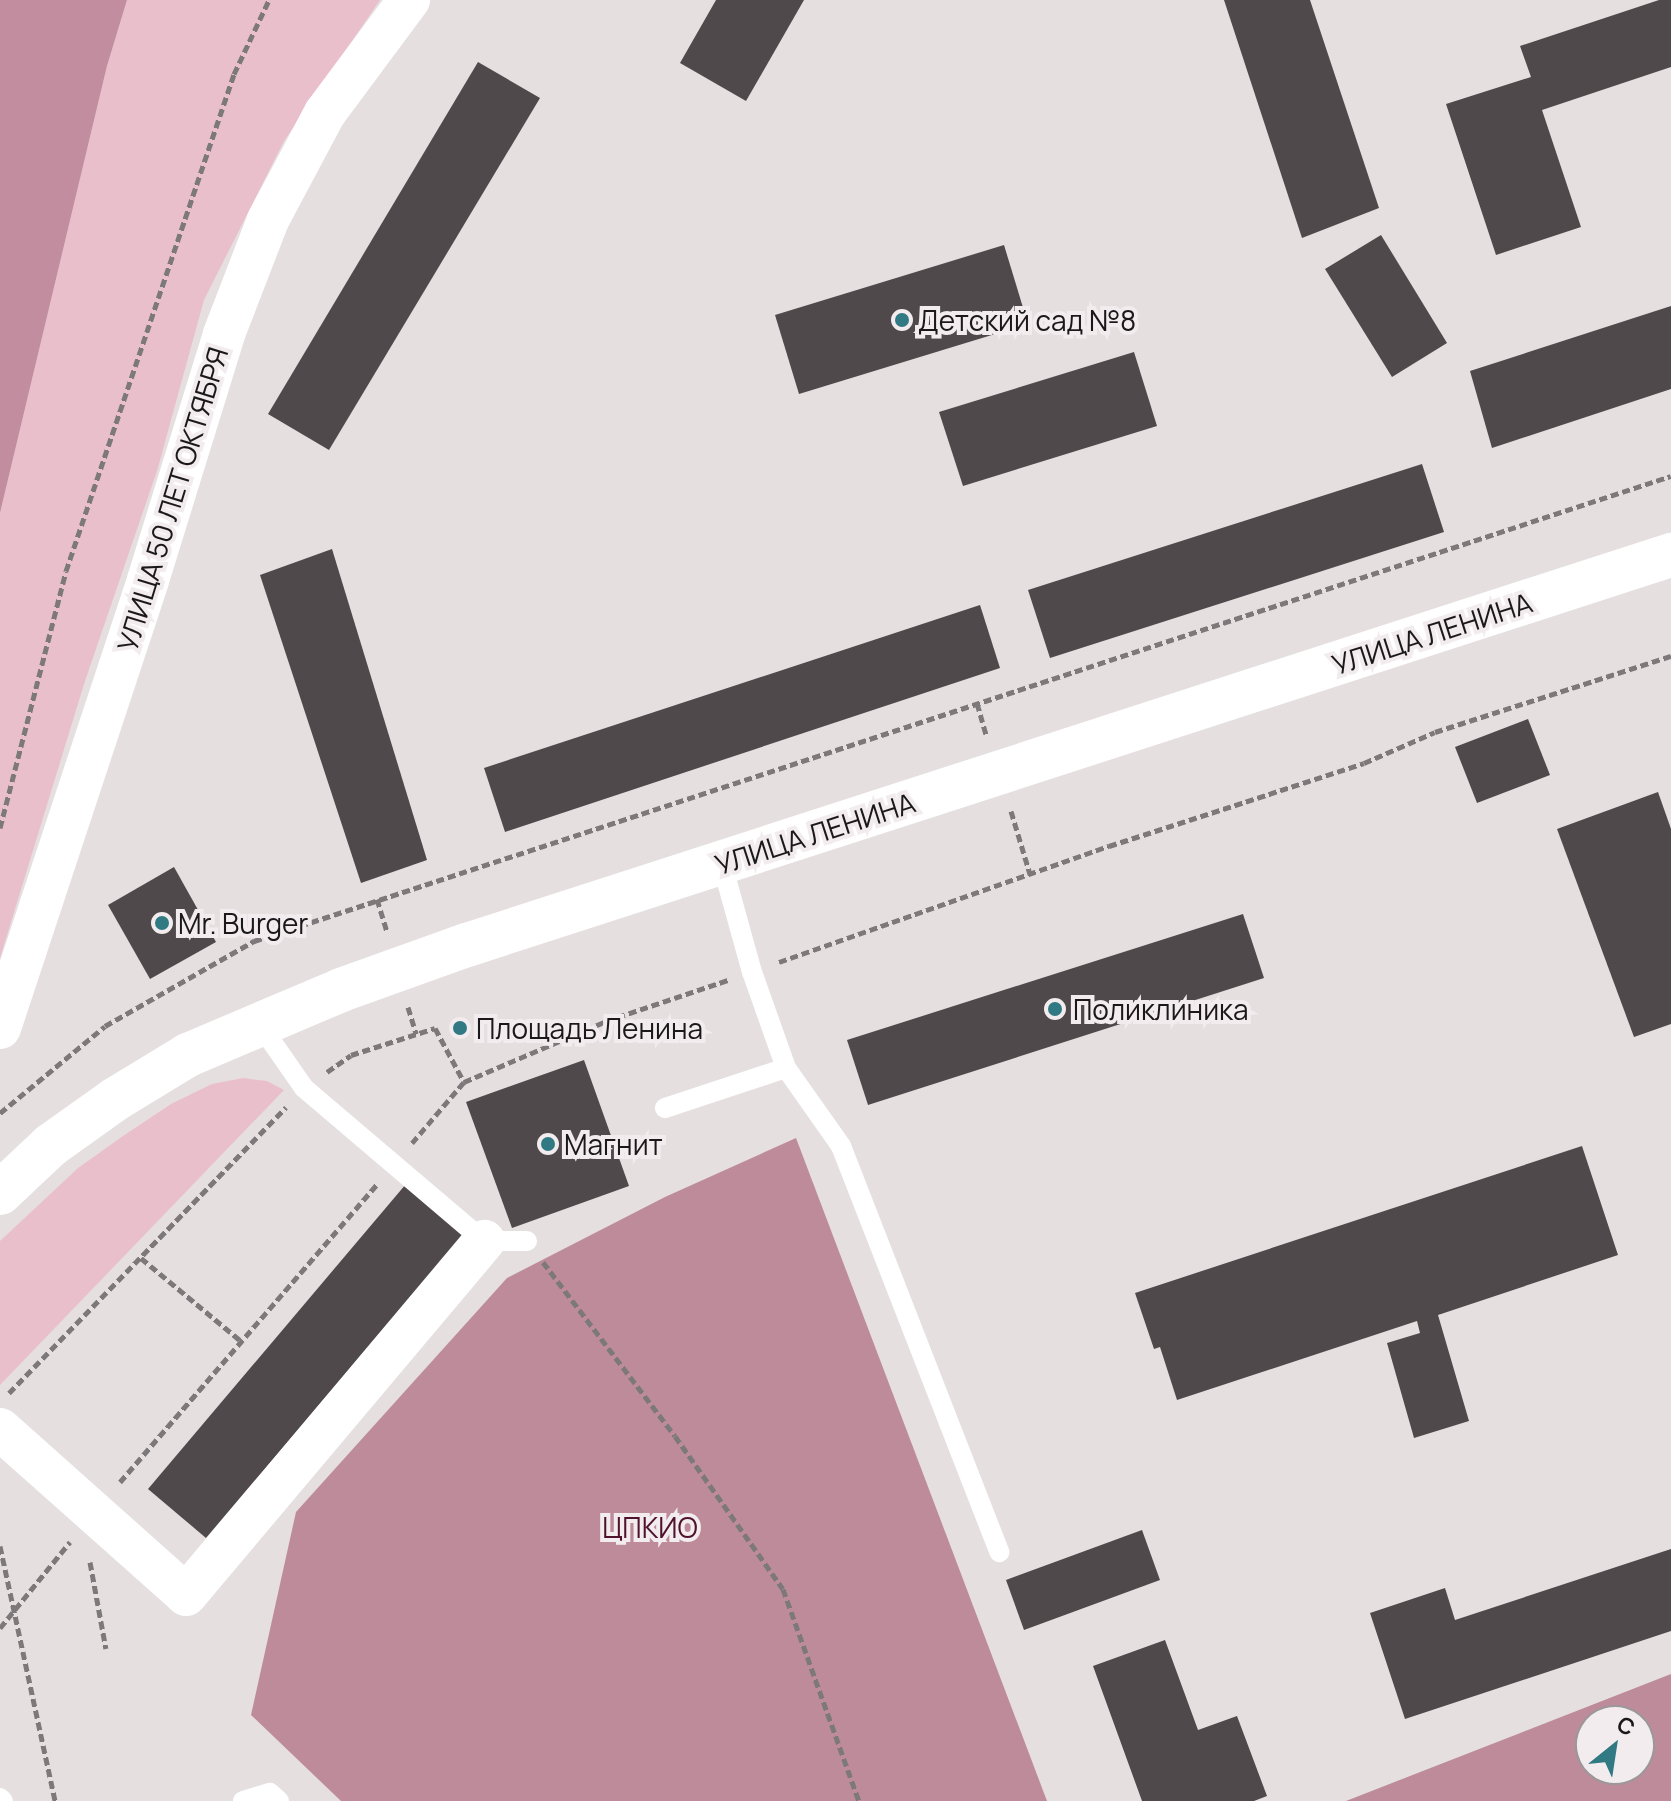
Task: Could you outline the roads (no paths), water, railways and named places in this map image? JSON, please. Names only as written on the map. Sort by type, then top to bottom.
[{"type":"street","name":"УЛИЦА 50 ЛЕТ ОКТЯБРЯ","points":[[0,1028],[148,580],[224,334],[268,220],[325,113],[409,0]]},
{"type":"street","name":"УЛИЦА ЛЕНИНА","points":[[0,1193],[51,1145],[114,1100],[188,1055],[258,1022],[467,945],[1671,555]]},
{"type":"street","points":[[0,1429],[88,1520],[186,1595],[484,1241]]},
{"type":"lane","points":[[722,864],[752,972],[786,1068],[841,1146],[999,1552]]},
{"type":"lane","points":[[258,1022],[304,1088],[392,1166],[484,1241],[527,1241]]},
{"type":"lane","points":[[665,1108],[786,1068]]},
{"type":"lane","points":[[243,1801],[270,1793],[279,1801]]},
{"type":"place","name":"Детский сад №8","points":[[902,320]]},
{"type":"place","name":"Mr. Burger","points":[[162,923]]},
{"type":"place","name":"Поликлиника","points":[[1055,1009]]},
{"type":"place","name":"Площадь Ленина","points":[[460,1028]]},
{"type":"place","name":"Магнит","points":[[548,1144]]},
{"type":"park label","name":"ЦПКИО","points":[[650,1527]]}]
